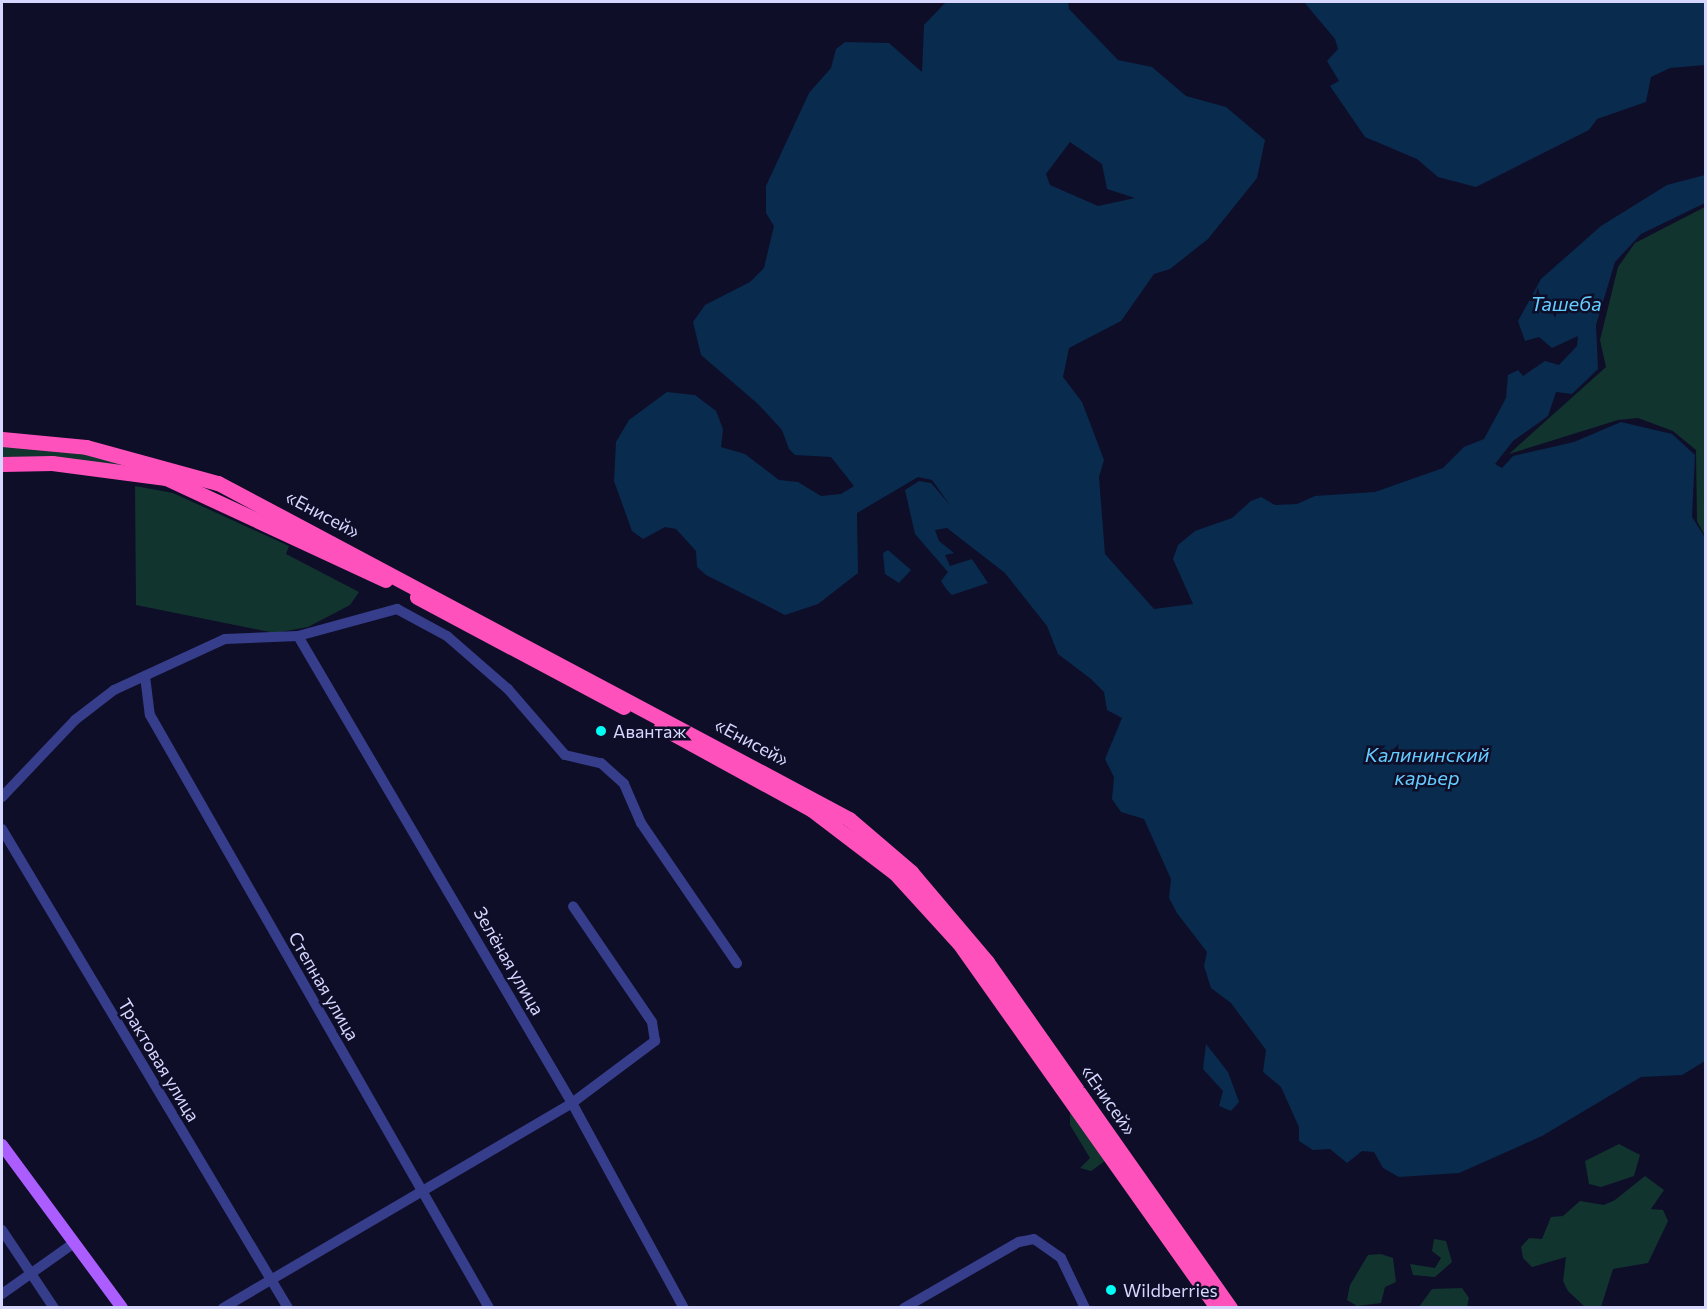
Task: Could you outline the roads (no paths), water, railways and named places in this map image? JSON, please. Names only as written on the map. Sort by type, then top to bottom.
[{"type":"highway","name":"«Енисей»","points":[[2,439],[102,450],[218,483],[849,819],[911,872],[987,962],[1230,1308]]},
{"type":"highway","name":"«Енисей»","points":[[2,464],[113,469],[208,493],[385,579],[811,809],[855,838],[959,943],[1217,1308]]},
{"type":"main road","points":[[2,1145],[122,1308]]},
{"type":"street","points":[[2,797],[98,700],[145,676],[225,639],[298,636],[397,609],[447,636],[508,689],[565,755],[601,763],[624,784],[641,823],[737,963]]},
{"type":"street","name":"Зелёная улица","points":[[298,636],[572,1103],[684,1308]]},
{"type":"street","name":"Степная улица","points":[[145,676],[150,716],[489,1308]]},
{"type":"street","name":"Трактовая улица","points":[[2,829],[288,1308]]},
{"type":"street","points":[[223,1308],[420,1188],[572,1103],[655,1041],[652,1022],[573,906]]},
{"type":"street","points":[[2,1230],[29,1274],[54,1308]]},
{"type":"street","points":[[904,1308],[1019,1242],[1034,1239],[1050,1245],[1085,1308]]},
{"type":"street","points":[[2,1294],[74,1243]]},
{"type":"water","name":"Калининский карьер","points":[[946,2],[1068,2],[1069,9],[1118,60],[1152,67],[1186,96],[1226,107],[1265,140],[1257,178],[1208,239],[1170,269],[1154,274],[1121,321],[1069,348],[1063,377],[1082,402],[1104,460],[1099,477],[1105,554],[1154,609],[1193,604],[1173,559],[1178,545],[1195,531],[1232,518],[1251,501],[1261,497],[1275,505],[1297,504],[1315,496],[1375,492],[1443,468],[1464,447],[1484,439],[1506,398],[1508,375],[1518,370],[1523,376],[1545,361],[1559,365],[1577,346],[1578,336],[1552,348],[1539,337],[1525,341],[1518,321],[1541,279],[1601,226],[1667,185],[1705,175],[1705,203],[1641,234],[1615,262],[1596,325],[1598,369],[1572,394],[1556,392],[1548,416],[1513,441],[1495,464],[1502,468],[1513,456],[1574,442],[1621,422],[1672,434],[1695,455],[1692,517],[1706,539],[1706,1060],[1682,1075],[1641,1077],[1542,1136],[1459,1173],[1399,1177],[1383,1168],[1374,1152],[1362,1151],[1347,1163],[1330,1149],[1313,1150],[1299,1141],[1299,1127],[1281,1087],[1263,1072],[1266,1050],[1231,1003],[1211,988],[1204,966],[1207,952],[1177,913],[1169,898],[1171,879],[1144,819],[1121,812],[1112,799],[1114,777],[1105,759],[1122,718],[1107,710],[1104,692],[1091,679],[1058,654],[1047,626],[1005,573],[947,528],[935,530],[939,541],[954,553],[945,555],[950,566],[972,559],[988,583],[952,595],[947,590],[941,581],[948,572],[915,534],[905,490],[919,481],[931,483],[950,505],[932,480],[918,477],[857,513],[858,573],[818,604],[785,615],[706,575],[697,567],[696,551],[676,529],[665,527],[643,539],[632,531],[614,481],[616,442],[629,420],[667,392],[695,395],[716,411],[723,429],[721,447],[745,454],[779,480],[798,482],[821,496],[841,494],[854,486],[831,457],[795,455],[789,449],[782,430],[758,404],[701,355],[693,322],[705,305],[750,282],[764,268],[774,226],[766,213],[766,186],[809,93],[831,68],[836,49],[845,42],[889,43],[922,72],[924,25]],"holes":[[[1070,142],[1102,164],[1107,189],[1135,198],[1098,206],[1050,185],[1046,174]]]},
{"type":"water","points":[[1304,2],[1705,2],[1705,65],[1670,68],[1651,77],[1646,102],[1597,119],[1589,130],[1476,187],[1438,177],[1417,159],[1365,137],[1330,86],[1339,81],[1327,61],[1338,49],[1335,39]]},
{"type":"water","points":[[888,550],[911,570],[899,583],[885,574],[883,553]]},
{"type":"water","points":[[1206,1044],[1228,1072],[1239,1102],[1231,1111],[1219,1106],[1223,1091],[1203,1069]]},
{"type":"place","name":"Авантаж","points":[[601,731]]},
{"type":"place","name":"Wildberries","points":[[1111,1290]]},
{"type":"water label","name":"Ташеба","points":[[1566,303]]}]
